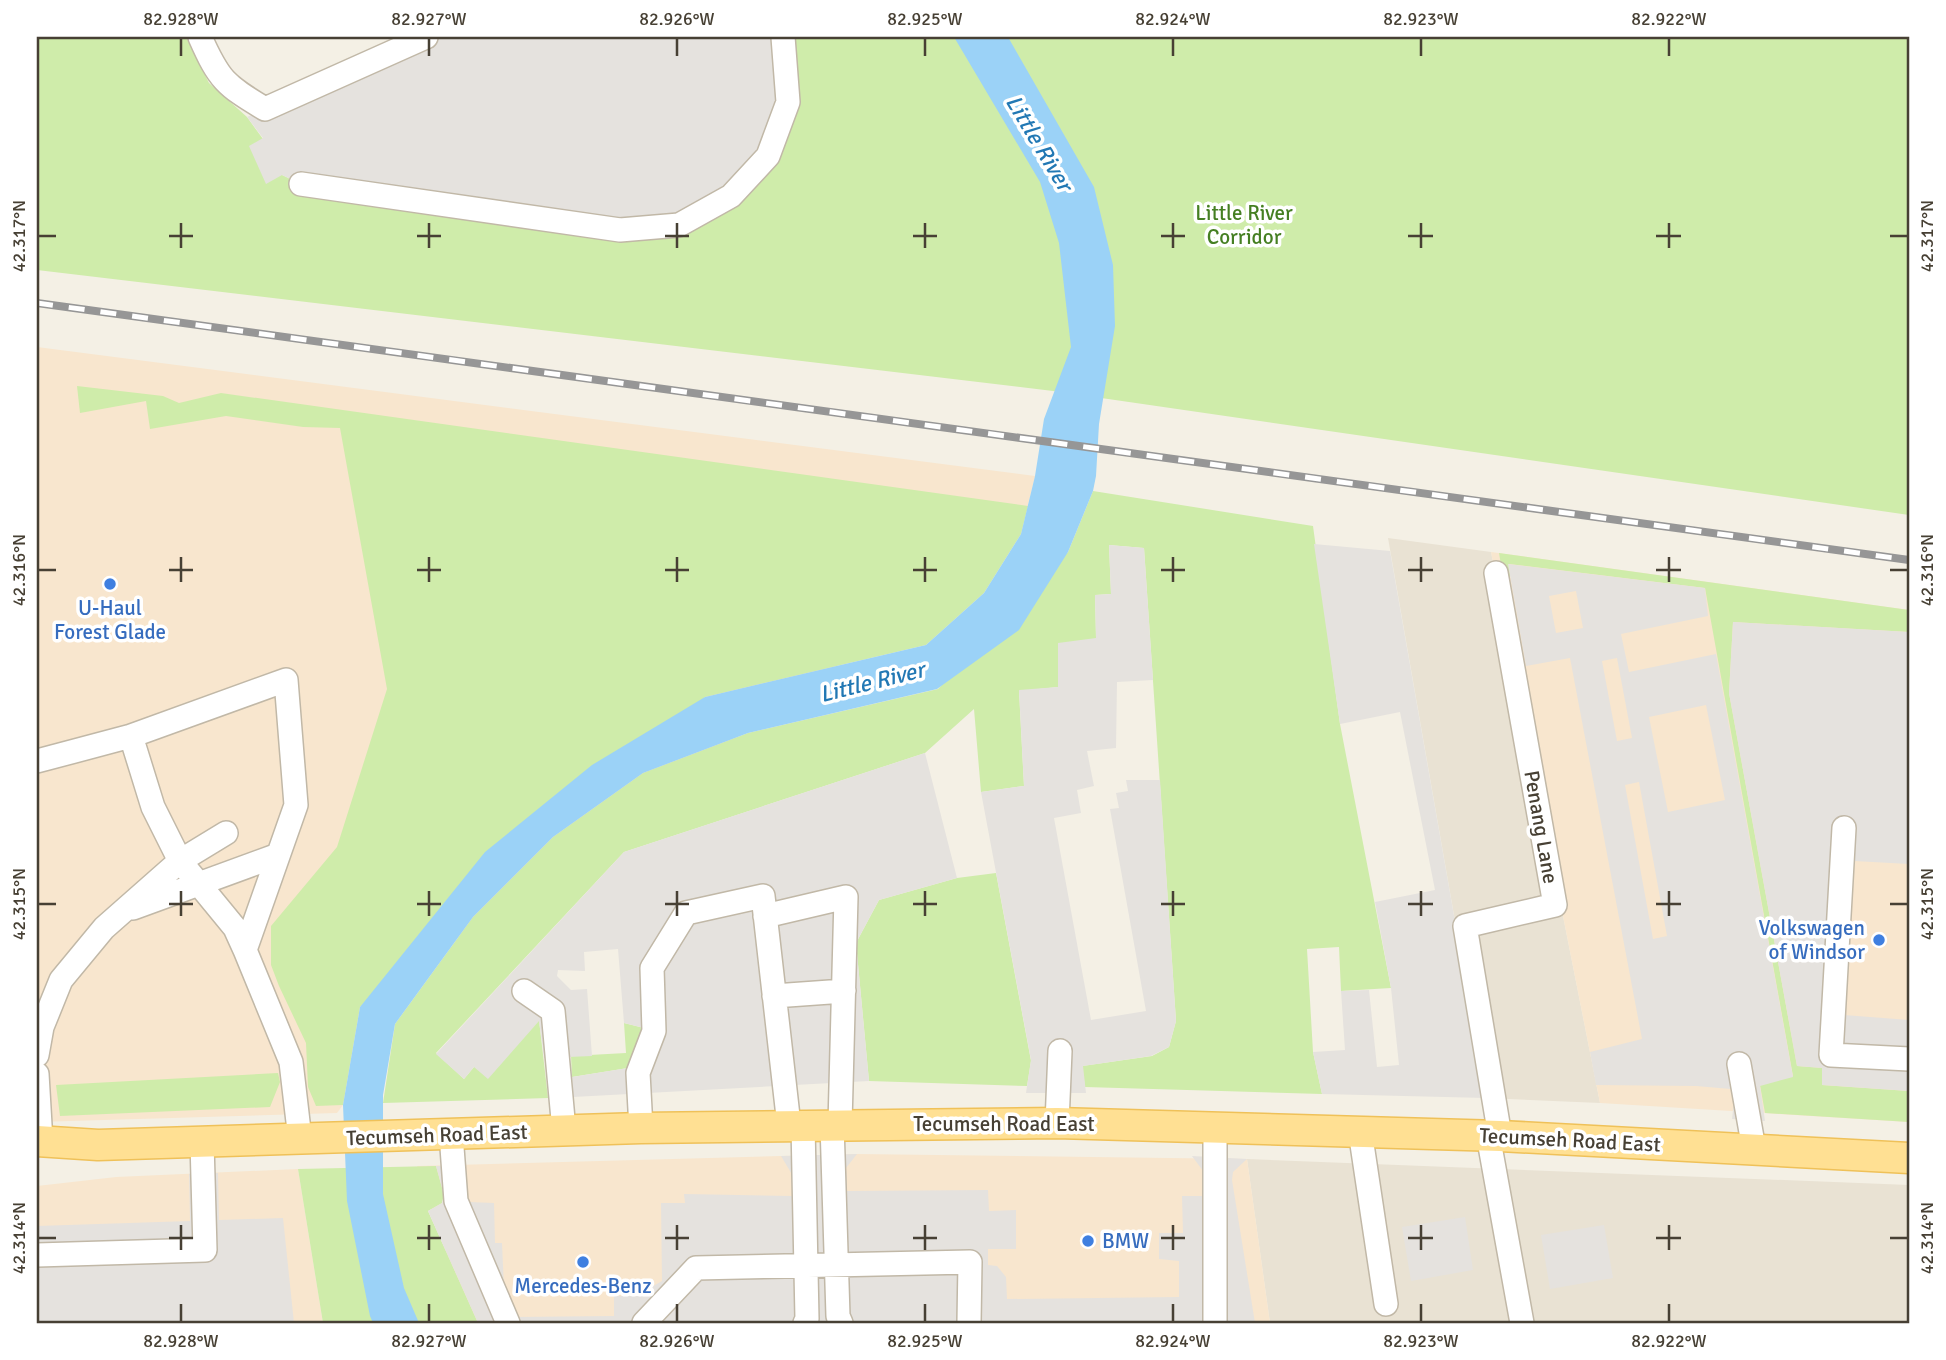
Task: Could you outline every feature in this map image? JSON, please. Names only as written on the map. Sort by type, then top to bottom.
[{"type":"main road","name":"Tecumseh Road East","points":[[38,1148],[640,1128],[1057,1123],[1494,1136],[1909,1158]]},
{"type":"street","points":[[200,37],[214,69],[233,90],[265,109],[426,37]]},
{"type":"street","points":[[301,184],[620,230],[679,225],[731,196],[768,156],[788,102],[783,37]]},
{"type":"street","name":"Penang Lane","points":[[1494,1136],[1465,926],[1555,905],[1496,573]]},
{"type":"street","points":[[37,761],[131,736],[286,680],[296,805],[245,950]]},
{"type":"street","points":[[131,736],[153,807],[180,861],[235,928],[245,950],[291,1062],[300,1139]]},
{"type":"street","points":[[1844,828],[1831,1055],[1909,1059]]},
{"type":"street","points":[[37,1055],[42,1027],[61,980],[104,928],[180,861],[226,834]]},
{"type":"street","points":[[122,912],[278,855]]},
{"type":"street","points":[[640,1128],[638,1073],[654,1031],[652,968],[686,913],[763,896],[774,996],[816,1125],[836,1264],[838,1316],[841,1323]]},
{"type":"street","points":[[765,916],[846,897],[844,991],[816,1125],[806,1265],[805,1323]]},
{"type":"street","points":[[524,991],[553,1011],[564,1130]]},
{"type":"street","points":[[774,996],[844,991]]},
{"type":"street","points":[[1057,1123],[1060,1051]]},
{"type":"street","points":[[1739,1064],[1754,1149]]},
{"type":"street","points":[[37,1074],[38,1148]]},
{"type":"street","points":[[1215,1127],[1215,1323]]},
{"type":"street","points":[[1360,1131],[1386,1304]]},
{"type":"street","points":[[451,1134],[456,1200],[508,1323]]},
{"type":"street","points":[[1494,1136],[1522,1323]]},
{"type":"street","points":[[37,1255],[205,1250],[202,1142]]},
{"type":"street","points":[[644,1323],[696,1268],[970,1262],[969,1323]]},
{"type":"shaded area","points":[[426,37],[783,37],[785,49],[768,156],[679,225],[620,230],[301,184],[282,175],[266,184],[249,146],[263,138],[247,117]]},
{"type":"shaded area","points":[[37,347],[1035,476],[1021,534],[360,1007],[343,1105],[337,1113],[37,1122]]},
{"type":"shaded area","points":[[1388,538],[1491,552],[1600,1103],[1486,1098]]},
{"type":"shaded area","points":[[1314,544],[1390,551],[1486,1098],[1322,1094],[1313,1052],[1345,1050],[1341,991],[1369,990],[1377,1067],[1399,1065],[1391,988],[1375,902],[1435,890],[1400,712],[1340,724]]},
{"type":"shaded area","points":[[1109,545],[1144,548],[1153,680],[1117,682],[1116,748],[1087,751],[1094,786],[1077,790],[1081,813],[1054,818],[1091,1020],[1146,1011],[1110,809],[1119,808],[1116,793],[1128,791],[1126,780],[1160,780],[1176,1021],[1169,1047],[1151,1056],[1083,1066],[1086,1093],[1026,1093],[1031,1060],[981,792],[1024,786],[1019,690],[1058,687],[1058,643],[1096,638],[1095,595],[1111,594]]},
{"type":"shaded area","points":[[1491,552],[1909,610],[1909,1122],[1600,1103]]},
{"type":"shaded area","points":[[1508,564],[1705,588],[1708,616],[1621,634],[1629,672],[1716,654],[1793,1077],[1760,1086],[1765,1121],[1732,1119],[1734,1102],[1731,1089],[1596,1085],[1590,1052],[1642,1039],[1570,658],[1526,666]],"holes":[[[1576,591],[1583,628],[1556,633],[1549,596]],[[1617,658],[1632,738],[1617,741],[1602,661]],[[1706,705],[1725,800],[1668,812],[1649,717]],[[1639,782],[1667,936],[1653,939],[1625,785]]]},
{"type":"shaded area","points":[[1733,622],[1909,632],[1909,864],[1854,861],[1844,1015],[1909,1020],[1909,1091],[1822,1085],[1822,1068],[1797,1066],[1729,693]]},
{"type":"shaded area","points":[[925,753],[957,878],[879,900],[856,943],[869,1081],[573,1097],[572,1077],[628,1068],[648,1029],[624,1023],[618,949],[584,952],[585,971],[558,970],[557,976],[571,990],[587,989],[592,1056],[544,1058],[539,1021],[488,1079],[474,1067],[464,1079],[436,1054],[624,852]]},
{"type":"shaded area","points":[[857,1154],[1247,1159],[1270,1323],[470,1323],[417,1166]]},
{"type":"shaded area","points":[[857,1154],[846,1168],[847,1191],[988,1190],[989,1211],[1016,1210],[1016,1249],[988,1249],[988,1265],[997,1266],[1006,1277],[1007,1299],[1179,1297],[1179,1261],[1159,1259],[1159,1233],[1183,1233],[1182,1196],[1204,1196],[1206,1175],[1192,1156],[1247,1159],[1233,1172],[1232,1180],[1255,1323],[478,1323],[428,1211],[442,1203],[444,1195],[436,1166],[464,1166],[464,1196],[469,1202],[494,1203],[495,1243],[502,1243],[505,1311],[512,1317],[614,1316],[614,1296],[636,1296],[662,1281],[661,1203],[685,1203],[684,1194],[793,1196],[793,1176],[781,1156]]},
{"type":"shaded area","points":[[1247,1159],[1909,1185],[1909,1323],[1270,1323]]},
{"type":"shaded area","points":[[298,1169],[323,1323],[37,1323],[37,1186],[116,1177]]},
{"type":"shaded area","points":[[218,1173],[219,1220],[283,1218],[294,1323],[37,1323],[37,1226],[190,1221],[189,1174]]},
{"type":"shaded area","points":[[1465,1217],[1473,1270],[1411,1281],[1402,1227]]},
{"type":"shaded area","points":[[1604,1225],[1613,1278],[1550,1289],[1541,1235]]},
{"type":"green space","name":"Little River Corridor","points":[[37,37],[186,37],[209,83],[247,117],[263,139],[282,175],[301,184],[783,37],[1909,37],[1909,515],[1053,391],[37,270]]},
{"type":"green space","points":[[77,386],[163,396],[179,403],[221,393],[1028,506],[1021,534],[984,593],[926,645],[705,697],[360,1007],[343,1105],[316,1106],[308,1087],[306,1043],[271,965],[271,926],[337,847],[387,689],[340,428],[303,427],[226,416],[150,429],[146,401],[80,413]]},
{"type":"green space","points":[[1093,491],[1313,526],[1340,724],[1391,988],[1341,991],[1339,947],[1307,949],[1313,1052],[1322,1094],[1085,1087],[1082,1066],[1152,1056],[1169,1047],[1176,1021],[1144,548],[1109,545],[1111,594],[1095,595],[1096,638],[1058,687],[1019,691],[1024,786],[981,792],[974,709],[925,753],[624,852],[436,1053],[464,1079],[474,1067],[539,1020],[548,1098],[383,1103],[395,1024],[473,917],[553,837],[643,773],[748,733],[938,689],[1068,552]]},
{"type":"green space","points":[[1499,553],[1909,610],[1909,632],[1733,622],[1729,693],[1797,1066],[1823,1068],[1822,1085],[1909,1091],[1909,1122],[1765,1113],[1760,1085],[1793,1076],[1705,588],[1509,564],[1510,577],[1503,577]]},
{"type":"green space","points":[[996,873],[1031,1061],[1027,1086],[869,1081],[856,943],[879,900],[957,878]]},
{"type":"green space","points":[[624,1023],[648,1029],[628,1068],[572,1077],[571,1056],[626,1053]]},
{"type":"green space","points":[[278,1073],[280,1082],[270,1107],[60,1116],[56,1085]]},
{"type":"green space","points":[[436,1166],[444,1195],[442,1203],[428,1211],[478,1323],[323,1323],[298,1169]]},
{"type":"water","name":"Little River","points":[[954,37],[1008,37],[1094,187],[1113,265],[1115,326],[1099,424],[1096,476],[1093,491],[1068,552],[1019,630],[937,689],[748,733],[643,773],[553,837],[473,917],[395,1024],[383,1095],[383,1194],[404,1288],[419,1323],[373,1323],[347,1201],[343,1105],[360,1007],[485,852],[592,765],[705,697],[926,645],[984,593],[1021,534],[1035,476],[1044,419],[1071,347],[1059,243],[1040,182]]},
{"type":"railway","points":[[37,303],[1909,560]]},
{"type":"place","name":"U-Haul Forest Glade","points":[[110,584]]},
{"type":"place","name":"Volkswagen of Windsor","points":[[1879,940]]},
{"type":"place","name":"BMW","points":[[1088,1241]]},
{"type":"place","name":"Mercedes-Benz","points":[[583,1262]]}]
